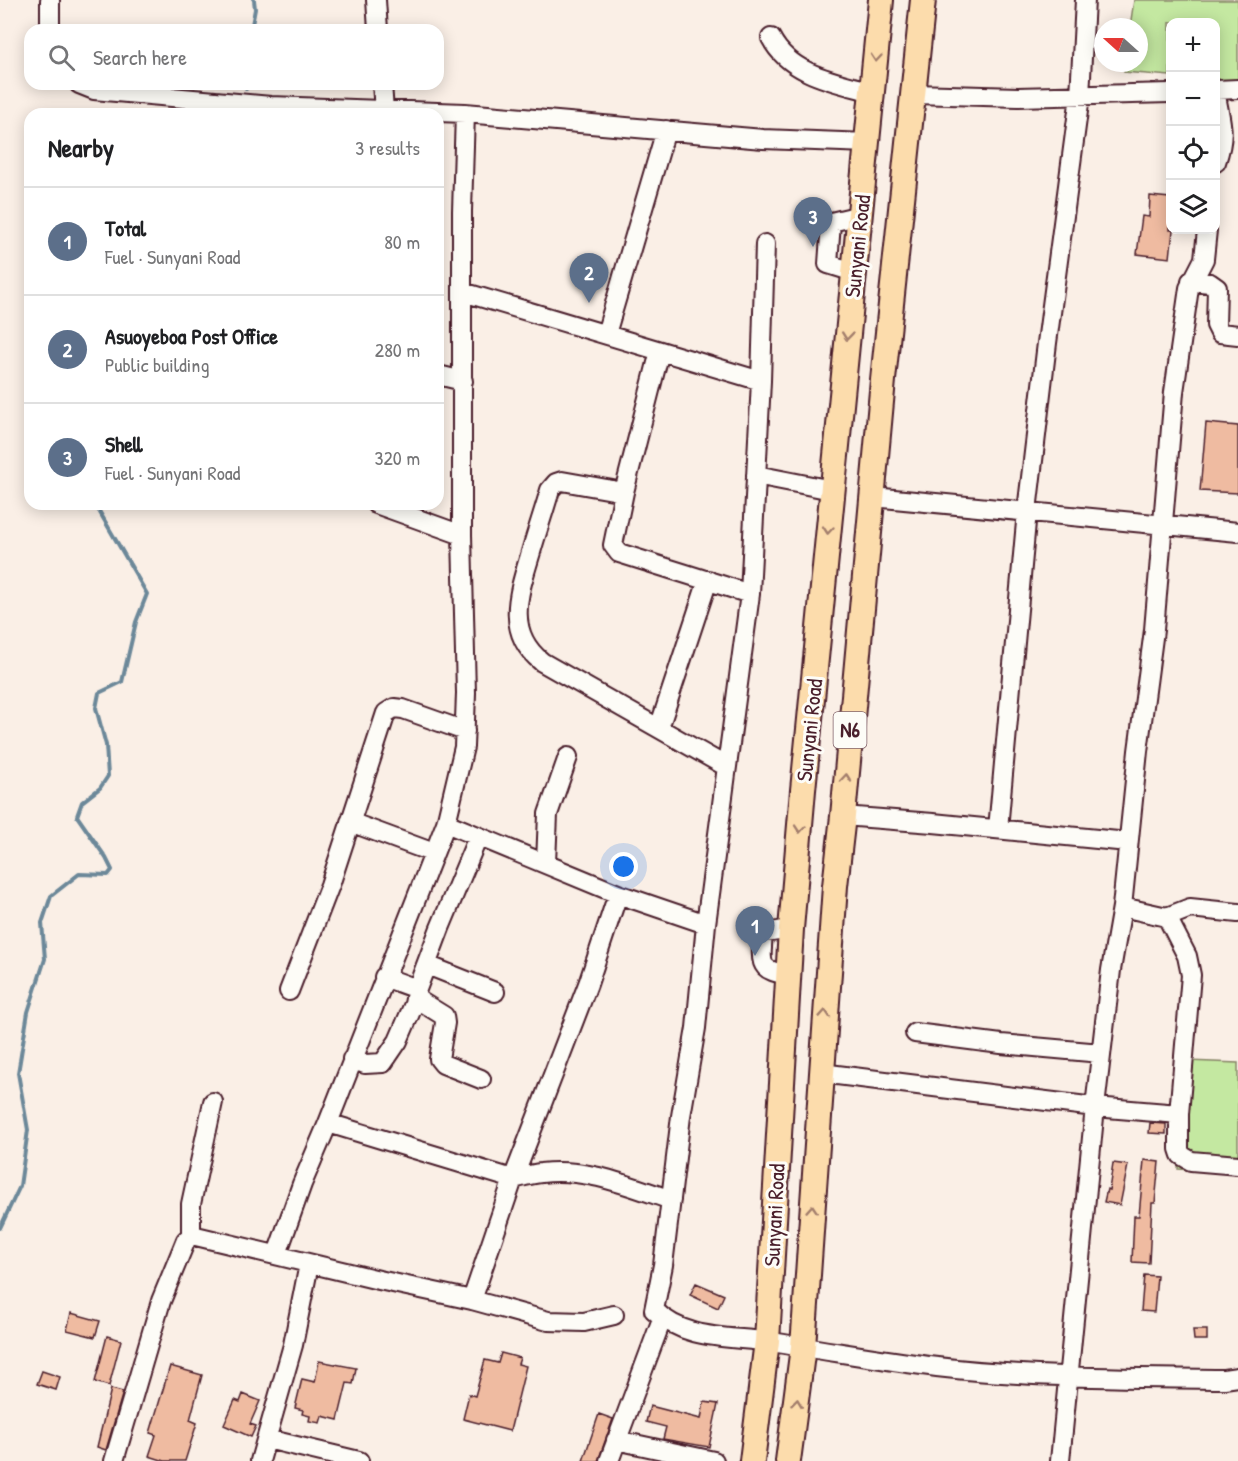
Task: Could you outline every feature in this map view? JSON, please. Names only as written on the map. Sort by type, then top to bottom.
[{"type":"main road","name":"Sunyani Road","points":[[752,1461],[767,1341],[791,929],[881,0]]},
{"type":"main road","name":"N6","points":[[788,1461],[803,1347],[835,886],[923,0]]},
{"type":"street","points":[[50,0],[50,24]]},
{"type":"street","points":[[376,0],[378,24]]},
{"type":"street","points":[[999,829],[1027,511],[1080,96],[1085,0]]},
{"type":"street","points":[[771,38],[778,50],[803,70],[873,93]]},
{"type":"street","points":[[1220,90],[1238,89]]},
{"type":"street","points":[[94,90],[316,108]]},
{"type":"street","points":[[382,90],[384,108]]},
{"type":"street","points":[[914,94],[991,97],[1166,93]]},
{"type":"street","points":[[444,112],[763,139],[868,144]]},
{"type":"street","points":[[277,1254],[302,1184],[328,1124],[384,976],[446,823],[464,747],[466,693],[462,535],[462,211],[465,113]]},
{"type":"street","points":[[1220,120],[1223,134],[1220,150]]},
{"type":"street","points":[[606,334],[666,130]]},
{"type":"street","points":[[1060,1461],[1101,1053],[1111,970],[1122,907],[1154,630],[1173,392],[1191,281],[1204,259],[1207,234]]},
{"type":"street","points":[[765,244],[761,381],[750,594],[706,924],[696,1028],[681,1116],[663,1265],[654,1310],[662,1319],[686,1330],[720,1338],[767,1341],[938,1367],[1069,1376],[1212,1379],[1238,1377]]},
{"type":"street","points":[[1191,281],[1210,283],[1217,288],[1216,325],[1220,333],[1238,334]]},
{"type":"street","points":[[463,292],[761,381]]},
{"type":"street","points":[[660,351],[613,545],[619,553],[750,594]]},
{"type":"street","points":[[444,376],[463,381]]},
{"type":"street","points":[[756,475],[832,490]]},
{"type":"street","points":[[624,492],[562,481],[556,483],[550,490],[518,593],[518,620],[526,646],[542,662],[727,767]]},
{"type":"street","points":[[873,497],[1238,531]]},
{"type":"street","points":[[393,510],[462,535]]},
{"type":"street","points":[[659,728],[708,580]]},
{"type":"street","points":[[289,991],[330,885],[386,713],[394,708],[403,709],[465,731]]},
{"type":"street","points":[[546,863],[548,814],[568,757]]},
{"type":"street","points":[[843,816],[1128,842]]},
{"type":"street","points":[[350,822],[434,853]]},
{"type":"street","points":[[446,823],[618,894],[706,924]]},
{"type":"street","points":[[352,1059],[365,1064],[383,1063],[398,1041],[448,907],[478,837]]},
{"type":"street","points":[[472,1300],[513,1179],[588,984],[618,894]]},
{"type":"street","points":[[1122,907],[1167,916],[1190,908],[1238,913]]},
{"type":"street","points":[[1167,916],[1187,957],[1191,975],[1179,1114],[1179,1149],[1185,1160],[1238,1165]]},
{"type":"street","points":[[427,964],[495,992]]},
{"type":"street","points":[[384,976],[416,993],[444,1016],[446,1023],[439,1059],[443,1064],[481,1079]]},
{"type":"street","points":[[915,1033],[1101,1053]]},
{"type":"street","points":[[821,1072],[1095,1107],[1179,1114]]},
{"type":"street","points":[[114,1461],[161,1301],[186,1240],[190,1236],[191,1204],[213,1102]]},
{"type":"street","points":[[328,1124],[513,1179],[542,1173],[570,1173],[614,1181],[671,1200]]},
{"type":"street","points":[[190,1236],[472,1300],[548,1321],[584,1322],[614,1316]]},
{"type":"street","points":[[260,1461],[293,1345],[309,1263]]},
{"type":"street","points":[[609,1461],[662,1319]]},
{"type":"street","points":[[267,1439],[359,1461]]},
{"type":"street","points":[[616,1440],[714,1461]]},
{"type":"green space","points":[[1134,0],[1238,0],[1238,81],[1220,79],[1220,18],[1166,18],[1166,76],[1124,72],[1148,72],[1148,18],[1131,18]]},
{"type":"green space","points":[[1187,1061],[1238,1063],[1238,1173],[1178,1169]]},
{"type":"building","points":[[1150,196],[1166,198],[1166,234],[1173,234],[1170,258],[1137,254],[1142,216],[1149,217]]},
{"type":"building","points":[[1206,423],[1238,426],[1238,493],[1200,491]]},
{"type":"building","points":[[1150,1123],[1166,1124],[1166,1134],[1149,1133]]},
{"type":"building","points":[[1144,1160],[1159,1162],[1155,1203],[1152,1203],[1149,1263],[1132,1262],[1134,1216],[1139,1216]]},
{"type":"building","points":[[1113,1163],[1128,1165],[1120,1205],[1104,1202],[1107,1189],[1109,1190]]},
{"type":"building","points":[[1144,1275],[1157,1276],[1154,1312],[1141,1311]]},
{"type":"building","points":[[696,1283],[724,1295],[718,1308],[690,1295]]},
{"type":"building","points":[[71,1313],[100,1321],[95,1337],[67,1330]]},
{"type":"building","points":[[1193,1330],[1207,1330],[1207,1340],[1194,1340]]},
{"type":"building","points":[[107,1336],[121,1340],[109,1386],[95,1382]]},
{"type":"building","points":[[501,1353],[520,1358],[518,1364],[526,1366],[510,1431],[463,1419],[469,1394],[475,1396],[485,1360],[498,1363]]},
{"type":"building","points":[[319,1361],[356,1368],[353,1384],[347,1383],[338,1420],[322,1416],[320,1423],[309,1421],[310,1416],[302,1414],[303,1410],[295,1408],[302,1379],[315,1382]]},
{"type":"building","points":[[170,1366],[202,1375],[190,1420],[197,1423],[185,1461],[165,1461],[149,1456],[156,1435],[150,1433]]},
{"type":"building","points":[[42,1371],[60,1377],[56,1390],[37,1384]]},
{"type":"building","points":[[111,1389],[123,1392],[106,1450],[97,1447]]},
{"type":"building","points":[[243,1394],[260,1401],[250,1424],[256,1426],[251,1437],[224,1425],[235,1400],[240,1402]]},
{"type":"building","points":[[704,1402],[718,1404],[709,1447],[663,1439],[666,1427],[646,1422],[650,1406],[701,1419]]},
{"type":"building","points":[[599,1414],[613,1419],[598,1461],[583,1461]]},
{"type":"waterway","points":[[252,24],[254,0]]},
{"type":"waterway","points":[[0,1228],[20,1186],[28,1130],[18,1073],[28,1012],[45,959],[42,923],[51,896],[79,874],[108,875],[112,870],[77,816],[82,802],[100,788],[108,776],[106,745],[96,708],[99,693],[122,682],[136,622],[147,594],[98,510]]},
{"type":"place","name":"Shell","points":[[813,247]]},
{"type":"place","name":"Asuoyeboa Post Office","points":[[589,303]]},
{"type":"place","name":"Total","points":[[755,956]]}]
